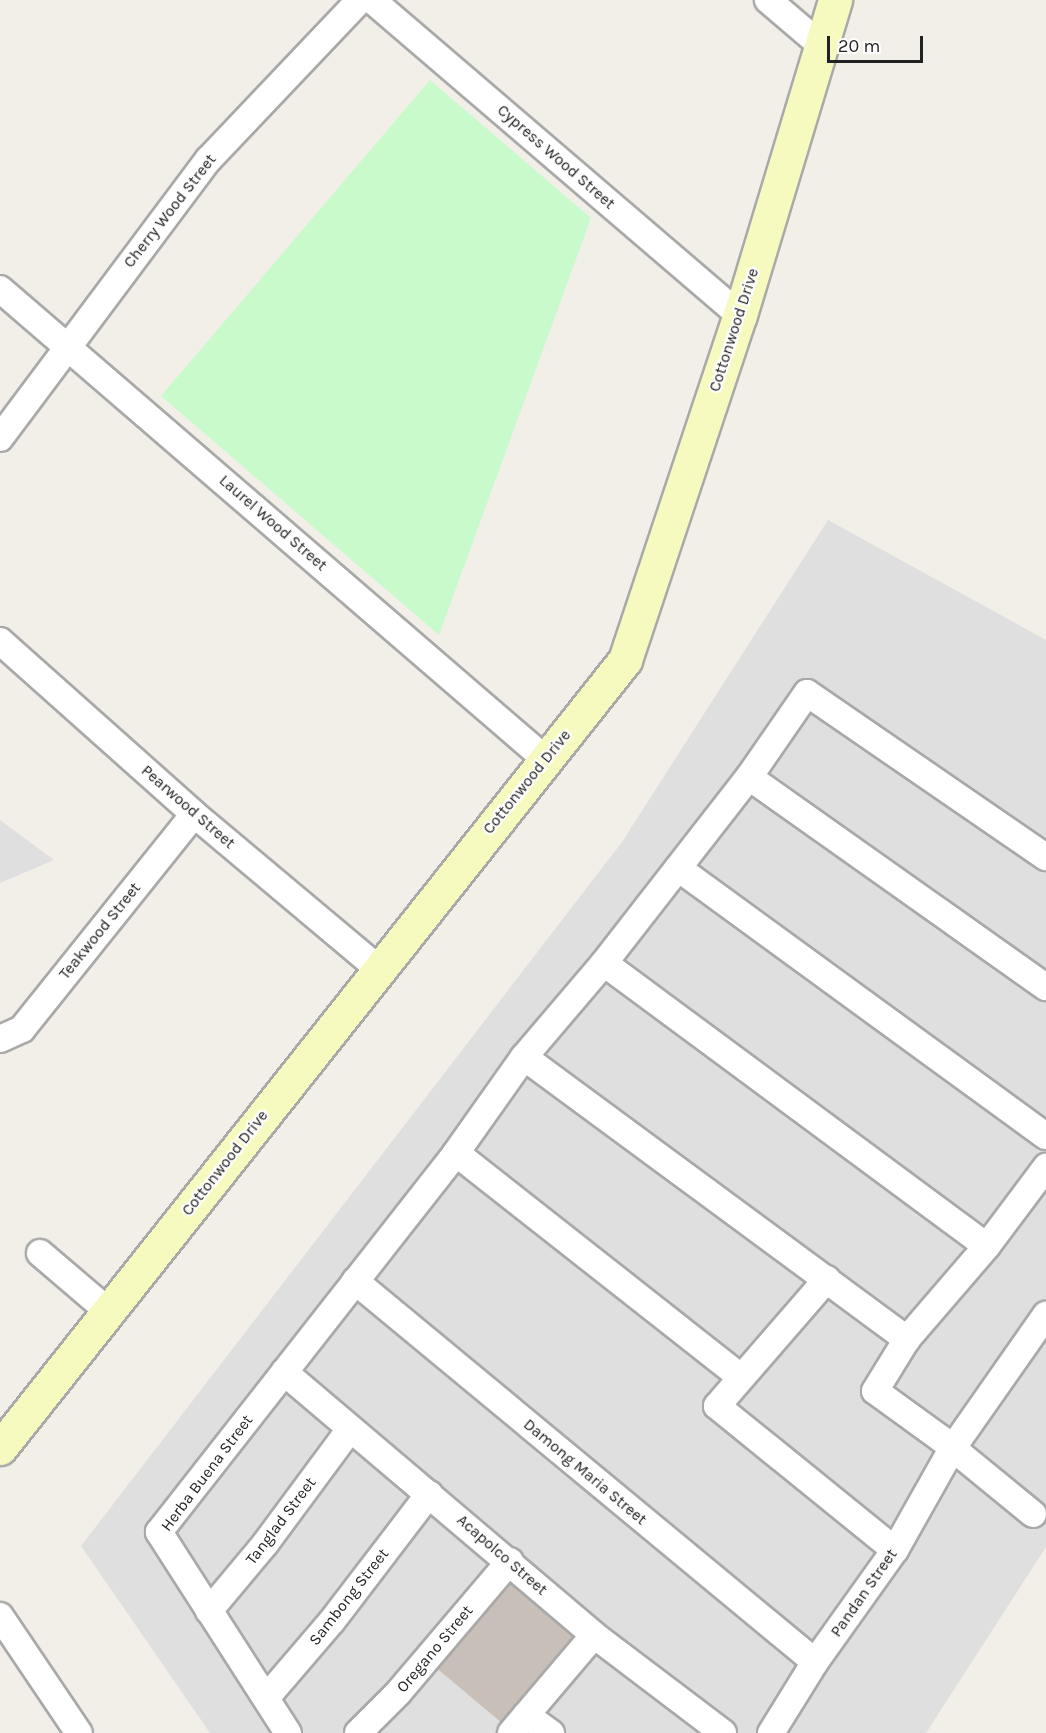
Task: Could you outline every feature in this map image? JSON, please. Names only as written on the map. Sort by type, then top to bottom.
[{"type":"street","name":"Cherry Wood Street","points":[[0,438],[208,159],[360,0]]},
{"type":"street","name":"Cypress Wood Street","points":[[372,0],[740,315]]},
{"type":"street","points":[[768,0],[823,47]]},
{"type":"street","name":"Cottonwood Drive","points":[[0,1448],[625,660],[740,315],[823,47],[835,0]]},
{"type":"street","name":"Laurel Wood Street","points":[[0,289],[545,759]]},
{"type":"street","name":"Pearwood Street","points":[[0,641],[194,814],[379,969]]},
{"type":"street","name":"Herba Buena Street","points":[[288,1733],[159,1532],[456,1153],[524,1057],[604,963],[749,777],[807,693],[1046,857]]},
{"type":"street","points":[[749,777],[1046,987]]},
{"type":"street","name":"Teakwood Street","points":[[0,1039],[22,1029],[194,814]]},
{"type":"street","points":[[678,868],[1046,1136]]},
{"type":"street","points":[[604,963],[987,1246]]},
{"type":"street","points":[[524,1057],[907,1339]]},
{"type":"street","points":[[456,1153],[741,1377]]},
{"type":"street","points":[[1033,1514],[875,1391],[907,1339],[987,1246],[1046,1167]]},
{"type":"street","points":[[40,1252],[108,1311]]},
{"type":"street","points":[[827,1279],[717,1406],[895,1550]]},
{"type":"street","name":"Damong Maria Street","points":[[355,1281],[815,1662]]},
{"type":"street","name":"Pandan Street","points":[[771,1733],[815,1662],[895,1550],[952,1449],[1046,1315]]},
{"type":"street","name":"Acapolco Street","points":[[284,1372],[510,1561],[594,1635],[723,1733]]},
{"type":"street","name":"Tanglad Street","points":[[209,1611],[265,1544],[350,1429]]},
{"type":"street","name":"Sambong Street","points":[[266,1698],[332,1621],[429,1494]]},
{"type":"street","name":"Oregano Street","points":[[358,1733],[398,1694],[510,1561]]},
{"type":"street","points":[[0,1616],[79,1733]]},
{"type":"street","points":[[551,1733],[518,1724],[594,1635]]},
{"type":"shaded area","points":[[828,520],[1046,640],[1046,1547],[926,1733],[210,1733],[81,1546],[622,842]]},
{"type":"shaded area","points":[[0,820],[54,860],[0,883]]},
{"type":"green space","points":[[430,80],[591,218],[439,635],[161,396]]},
{"type":"building","points":[[510,1573],[580,1631],[503,1723],[433,1665]]}]
